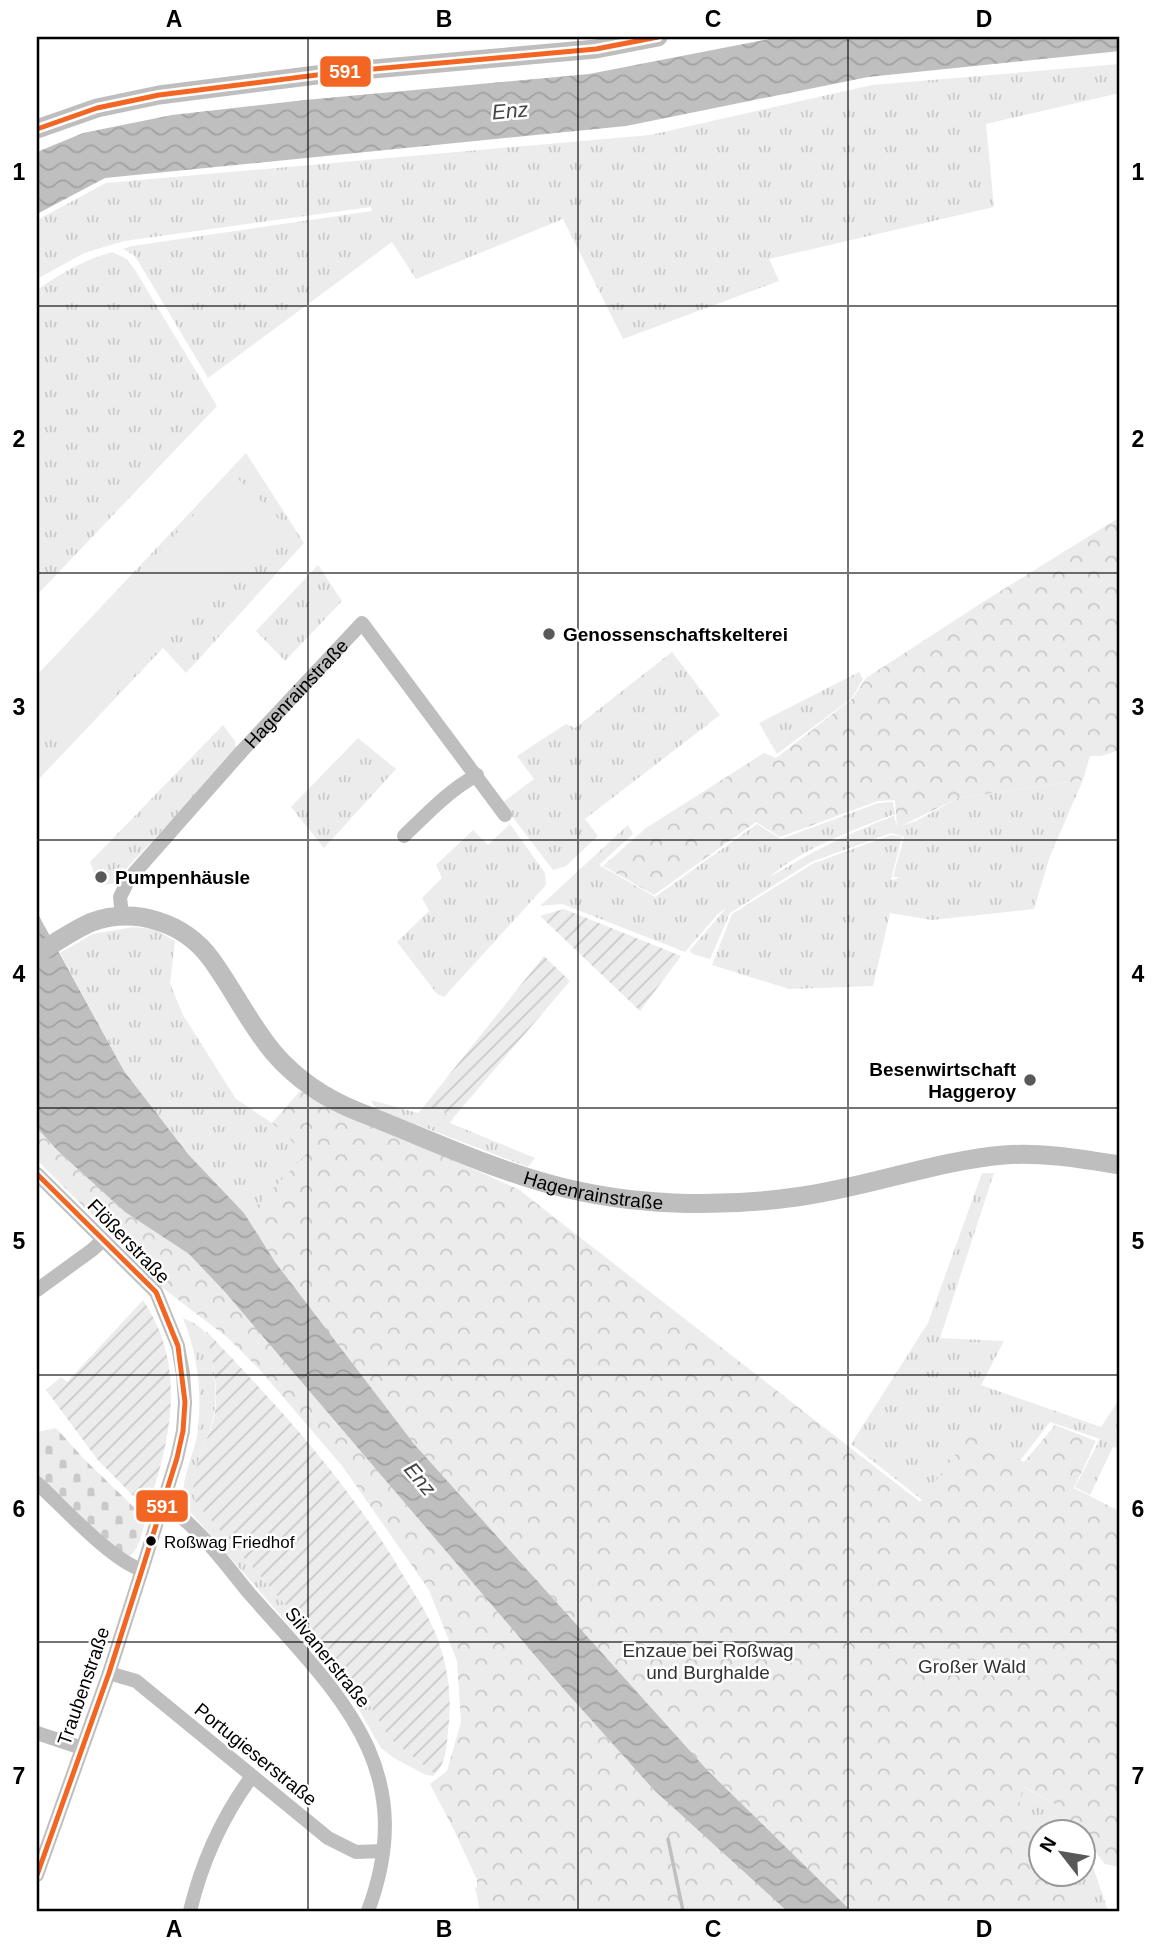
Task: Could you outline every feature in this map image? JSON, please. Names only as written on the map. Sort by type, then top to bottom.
[{"type":"street","points":[[37,129],[97,107],[159,95],[340,72],[596,49],[658,37]]},
{"type":"street","name":"Hagenrainstraße","points":[[505,815],[362,623],[242,751],[129,879],[121,897],[122,916],[157,920],[184,933],[201,946],[271,1049],[294,1073],[317,1091],[345,1106],[556,1186],[653,1200],[696,1203],[750,1202],[847,1189],[965,1161],[1007,1155],[1044,1155],[1120,1165]]},
{"type":"street","points":[[404,836],[435,806],[477,775]]},
{"type":"street","points":[[37,954],[94,922],[122,916]]},
{"type":"street","name":"Flößerstraße","points":[[37,1174],[156,1292],[173,1333],[185,1388],[183,1431],[162,1509]]},
{"type":"street","points":[[37,1290],[103,1240]]},
{"type":"street","points":[[37,1483],[114,1554],[129,1566],[142,1570]]},
{"type":"street","name":"Traubenstraße","points":[[37,1875],[109,1673],[162,1509]]},
{"type":"street","name":"Silvanerstraße","points":[[162,1509],[180,1515],[298,1648],[352,1715],[368,1744],[378,1777],[384,1814],[380,1873],[368,1911]]},
{"type":"street","name":"Portugieserstraße","points":[[109,1673],[136,1681],[335,1842],[356,1852],[383,1851]]},
{"type":"street","points":[[37,1733],[82,1748]]},
{"type":"street","points":[[190,1911],[214,1839],[229,1810],[252,1776]]},
{"type":"green space","points":[[1120,64],[1120,93],[986,124],[994,207],[769,259],[779,281],[623,339],[563,219],[416,279],[392,242],[208,378],[135,256],[123,249],[372,211],[371,207],[124,241],[84,253],[37,279],[37,220],[106,183],[650,135],[872,85]]},
{"type":"green space","points":[[112,252],[127,259],[135,270],[217,406],[37,595],[37,290],[73,268]]},
{"type":"green space","points":[[246,453],[304,543],[186,673],[163,648],[37,781],[37,675]]},
{"type":"green space","points":[[233,474],[281,521],[68,744],[37,711],[37,679]]},
{"type":"green space","points":[[1120,517],[1120,750],[1101,756],[1090,756],[1083,780],[958,798],[897,828],[895,800],[878,801],[780,837],[756,822],[654,895],[603,866],[646,828],[764,753],[776,758],[853,698],[866,678]]},
{"type":"green space","points":[[318,565],[342,601],[285,661],[256,631]]},
{"type":"green space","points":[[672,652],[720,715],[585,819],[598,836],[566,866],[553,870],[502,803],[534,779],[517,756],[566,724],[575,728]]},
{"type":"green space","points":[[859,672],[863,679],[852,698],[777,754],[759,723]]},
{"type":"green space","points":[[223,725],[235,741],[236,751],[112,884],[99,885],[90,862]]},
{"type":"green space","points":[[358,738],[396,769],[324,848],[291,807]]},
{"type":"green space","points":[[1083,780],[1050,856],[1034,909],[932,920],[890,913],[873,986],[789,989],[712,965],[732,914],[812,864],[891,835],[902,837],[891,880],[897,879],[893,877],[904,837],[891,833],[811,862],[730,913],[710,959],[692,954],[690,950],[727,907],[685,952],[562,904],[540,906],[628,825],[633,834],[599,865],[655,897],[757,824],[781,839],[878,803],[893,802],[895,814],[812,849],[770,877],[830,843],[894,816],[897,827],[916,821],[958,798]]},
{"type":"green space","points":[[510,824],[545,873],[546,885],[444,997],[437,994],[397,942],[429,911],[422,898],[442,878],[436,865],[473,830],[488,845]]},
{"type":"green space","points":[[564,909],[681,956],[640,1011],[540,916]]},
{"type":"green space","points":[[133,927],[155,929],[175,941],[170,984],[183,1015],[236,1099],[272,1123],[509,1333],[275,1262],[244,1213],[188,1154],[124,1071],[60,953],[93,934]]},
{"type":"green space","points":[[544,956],[570,981],[454,1117],[425,1105]]},
{"type":"green space","name":"Enzaue bei Roßwag und Burghalde","points":[[300,1091],[518,1189],[920,1502],[971,1434],[1024,1462],[1055,1425],[1096,1441],[1074,1488],[1117,1510],[1120,1578],[1120,1867],[1105,1864],[1098,1855],[1098,1818],[1067,1818],[1056,1805],[1023,1786],[1018,1812],[1028,1826],[1028,1888],[1071,1888],[1088,1911],[480,1911],[475,1887],[477,1888],[477,1880],[430,1784],[447,1771],[461,1722],[457,1661],[429,1590],[343,1467],[260,1370],[228,1338],[159,1285],[37,1160],[37,1128],[58,1151],[125,1212],[189,1254],[214,1280],[228,1236],[306,1154],[272,1123]]},
{"type":"green space","points":[[371,1100],[418,1113],[425,1105],[454,1117],[450,1123],[535,1158],[528,1167],[376,1109]]},
{"type":"green space","points":[[982,1173],[994,1173],[940,1338],[1004,1341],[981,1385],[1101,1427],[1120,1398],[1120,1448],[1113,1447],[1090,1495],[1075,1487],[1100,1439],[1050,1422],[964,1533],[851,1444],[928,1323]]},
{"type":"green space","points":[[143,1300],[157,1324],[165,1349],[171,1399],[169,1425],[158,1476],[150,1501],[145,1504],[139,1502],[97,1459],[46,1390],[61,1377],[67,1382]]},
{"type":"green space","points":[[183,1318],[198,1326],[207,1335],[215,1382],[212,1424],[194,1481],[196,1503],[365,1697],[389,1738],[435,1774],[433,1776],[394,1758],[381,1748],[351,1696],[185,1506],[183,1489],[197,1436],[199,1391],[196,1361]]},
{"type":"green space","points":[[206,1331],[312,1447],[360,1509],[428,1618],[443,1656],[450,1698],[445,1753],[442,1765],[435,1774],[389,1738],[365,1697],[196,1503],[193,1492],[196,1470],[212,1424],[216,1403],[214,1371]]},
{"type":"green space","points":[[56,1428],[146,1519],[138,1544],[130,1556],[117,1551],[37,1478],[37,1432]]},
{"type":"green space","points":[[1022,1786],[1076,1818],[1028,1818],[1028,1888],[1098,1888],[1098,1881],[1108,1911],[1000,1911]]},
{"type":"water","name":"Enz","points":[[780,37],[1120,37],[1120,51],[868,77],[626,126],[105,178],[37,214],[37,152],[83,133],[172,115],[589,74]]},
{"type":"water","name":"Enz","points":[[37,905],[39,916],[124,1071],[188,1154],[244,1213],[275,1262],[414,1444],[708,1771],[851,1911],[787,1911],[654,1790],[561,1686],[225,1292],[189,1254],[125,1212],[58,1151],[37,1128]]},
{"type":"waterway","points":[[668,1839],[683,1911]]},
{"type":"transit line","name":"591","points":[[37,129],[97,108],[159,95],[340,72],[596,49],[658,37]]},
{"type":"transit line","name":"591","points":[[37,1174],[156,1292],[178,1346],[185,1402],[183,1431],[177,1458],[142,1570],[109,1673],[37,1875]]},
{"type":"place","name":"Genossenschaftskelterei","points":[[549,634]]},
{"type":"place","name":"Pumpenhäusle","points":[[101,877]]},
{"type":"place","name":"Besenwirtschaft Haggeroy","points":[[1030,1080]]},
{"type":"place","name":"Roßwag Friedhof","points":[[151,1541]]},
{"type":"park label","name":"Großer Wald","points":[[972,1666]]}]
